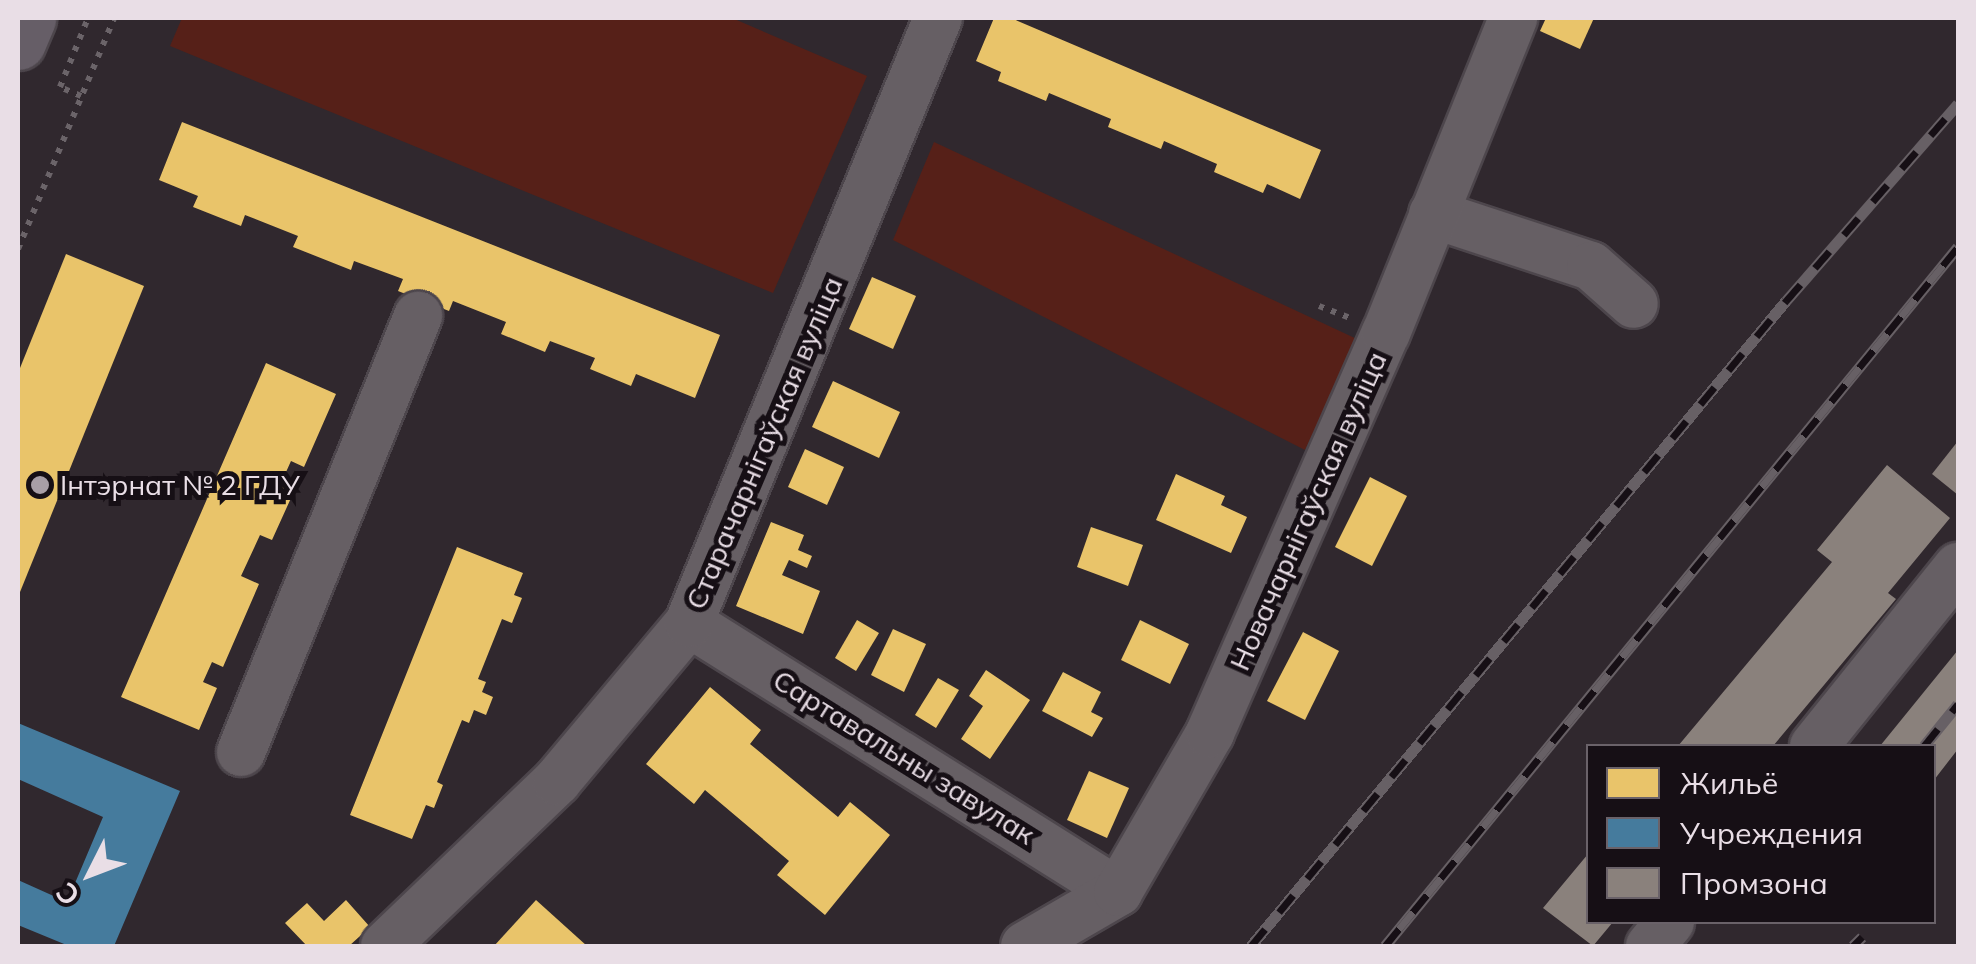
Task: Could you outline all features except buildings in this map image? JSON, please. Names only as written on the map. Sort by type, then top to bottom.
[{"type":"main road","points":[[18,42],[28,18]]},
{"type":"street","name":"Старачарнігаўская вуліца","points":[[384,946],[556,780],[689,623],[938,18]]},
{"type":"street","name":"Новачарнігаўская вуліца","points":[[1026,946],[1118,892],[1210,733],[1386,333],[1513,18]]},
{"type":"street","points":[[1433,214],[1591,266],[1634,304]]},
{"type":"street","points":[[241,752],[418,316]]},
{"type":"street","points":[[1816,744],[1958,568]]},
{"type":"street","name":"Сартавальны завулак","points":[[689,623],[1118,892]]},
{"type":"street","points":[[1650,946],[1668,924]]},
{"type":"path","points":[[68,18],[87,21],[60,87],[81,96]]},
{"type":"path","points":[[18,249],[114,18]]},
{"type":"shaded area","points":[[182,18],[732,18],[867,76],[773,293],[170,46]]},
{"type":"shaded area","points":[[934,142],[1359,340],[1305,450],[893,240]]},
{"type":"railway","points":[[1251,946],[1786,301],[1958,104]]},
{"type":"railway","points":[[1385,946],[1958,247]]},
{"type":"railway","points":[[1926,744],[1958,704]]},
{"type":"railway","points":[[1853,946],[1862,937]]},
{"type":"place","name":"Інтэрнат № 2 ГДУ","points":[[40,485]]}]
